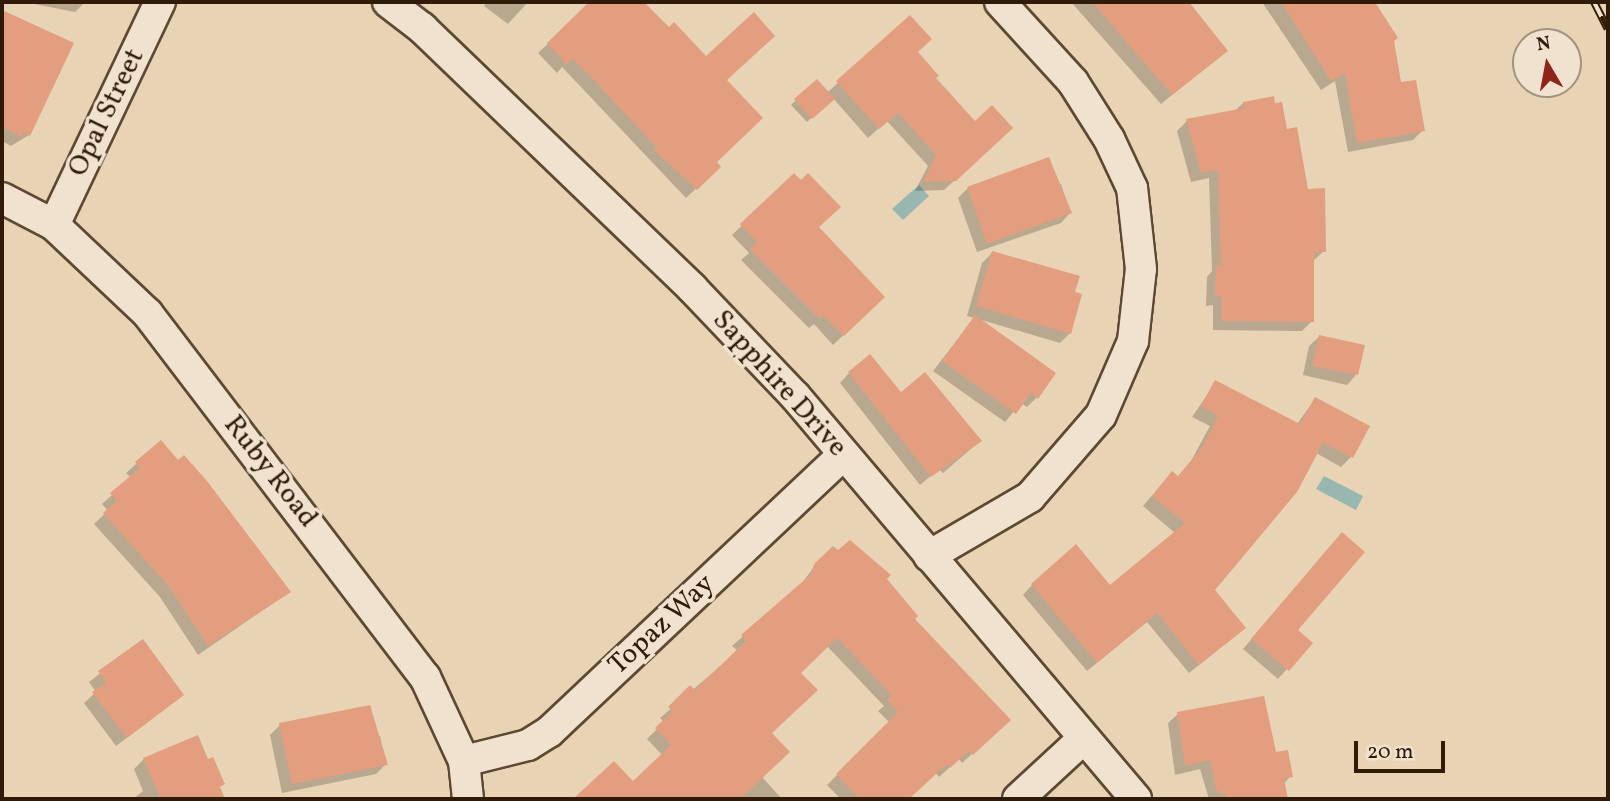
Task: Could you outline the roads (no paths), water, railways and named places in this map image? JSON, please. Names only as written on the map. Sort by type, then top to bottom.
[{"type":"street","name":"Opal Street","points":[[54,225],[160,2]]},
{"type":"street","name":"Sapphire Drive","points":[[388,2],[422,28],[692,288],[795,396],[842,456],[1136,799]]},
{"type":"street","points":[[929,556],[1030,497],[1101,415],[1133,341],[1141,269],[1132,188],[1109,139],[1073,82],[1000,2]]},
{"type":"street","name":"Ruby Road","points":[[2,198],[54,225],[148,314],[383,618],[425,677],[464,761],[468,799]]},
{"type":"street","name":"Topaz Way","points":[[464,761],[528,745],[549,732],[842,456]]},
{"type":"street","points":[[1018,799],[1083,739]]},
{"type":"water","points":[[919,185],[929,196],[903,220],[892,209]]},
{"type":"water","points":[[1324,476],[1363,496],[1356,510],[1316,489]]},
{"type":"railway","points":[[1594,2],[1608,29]]}]
